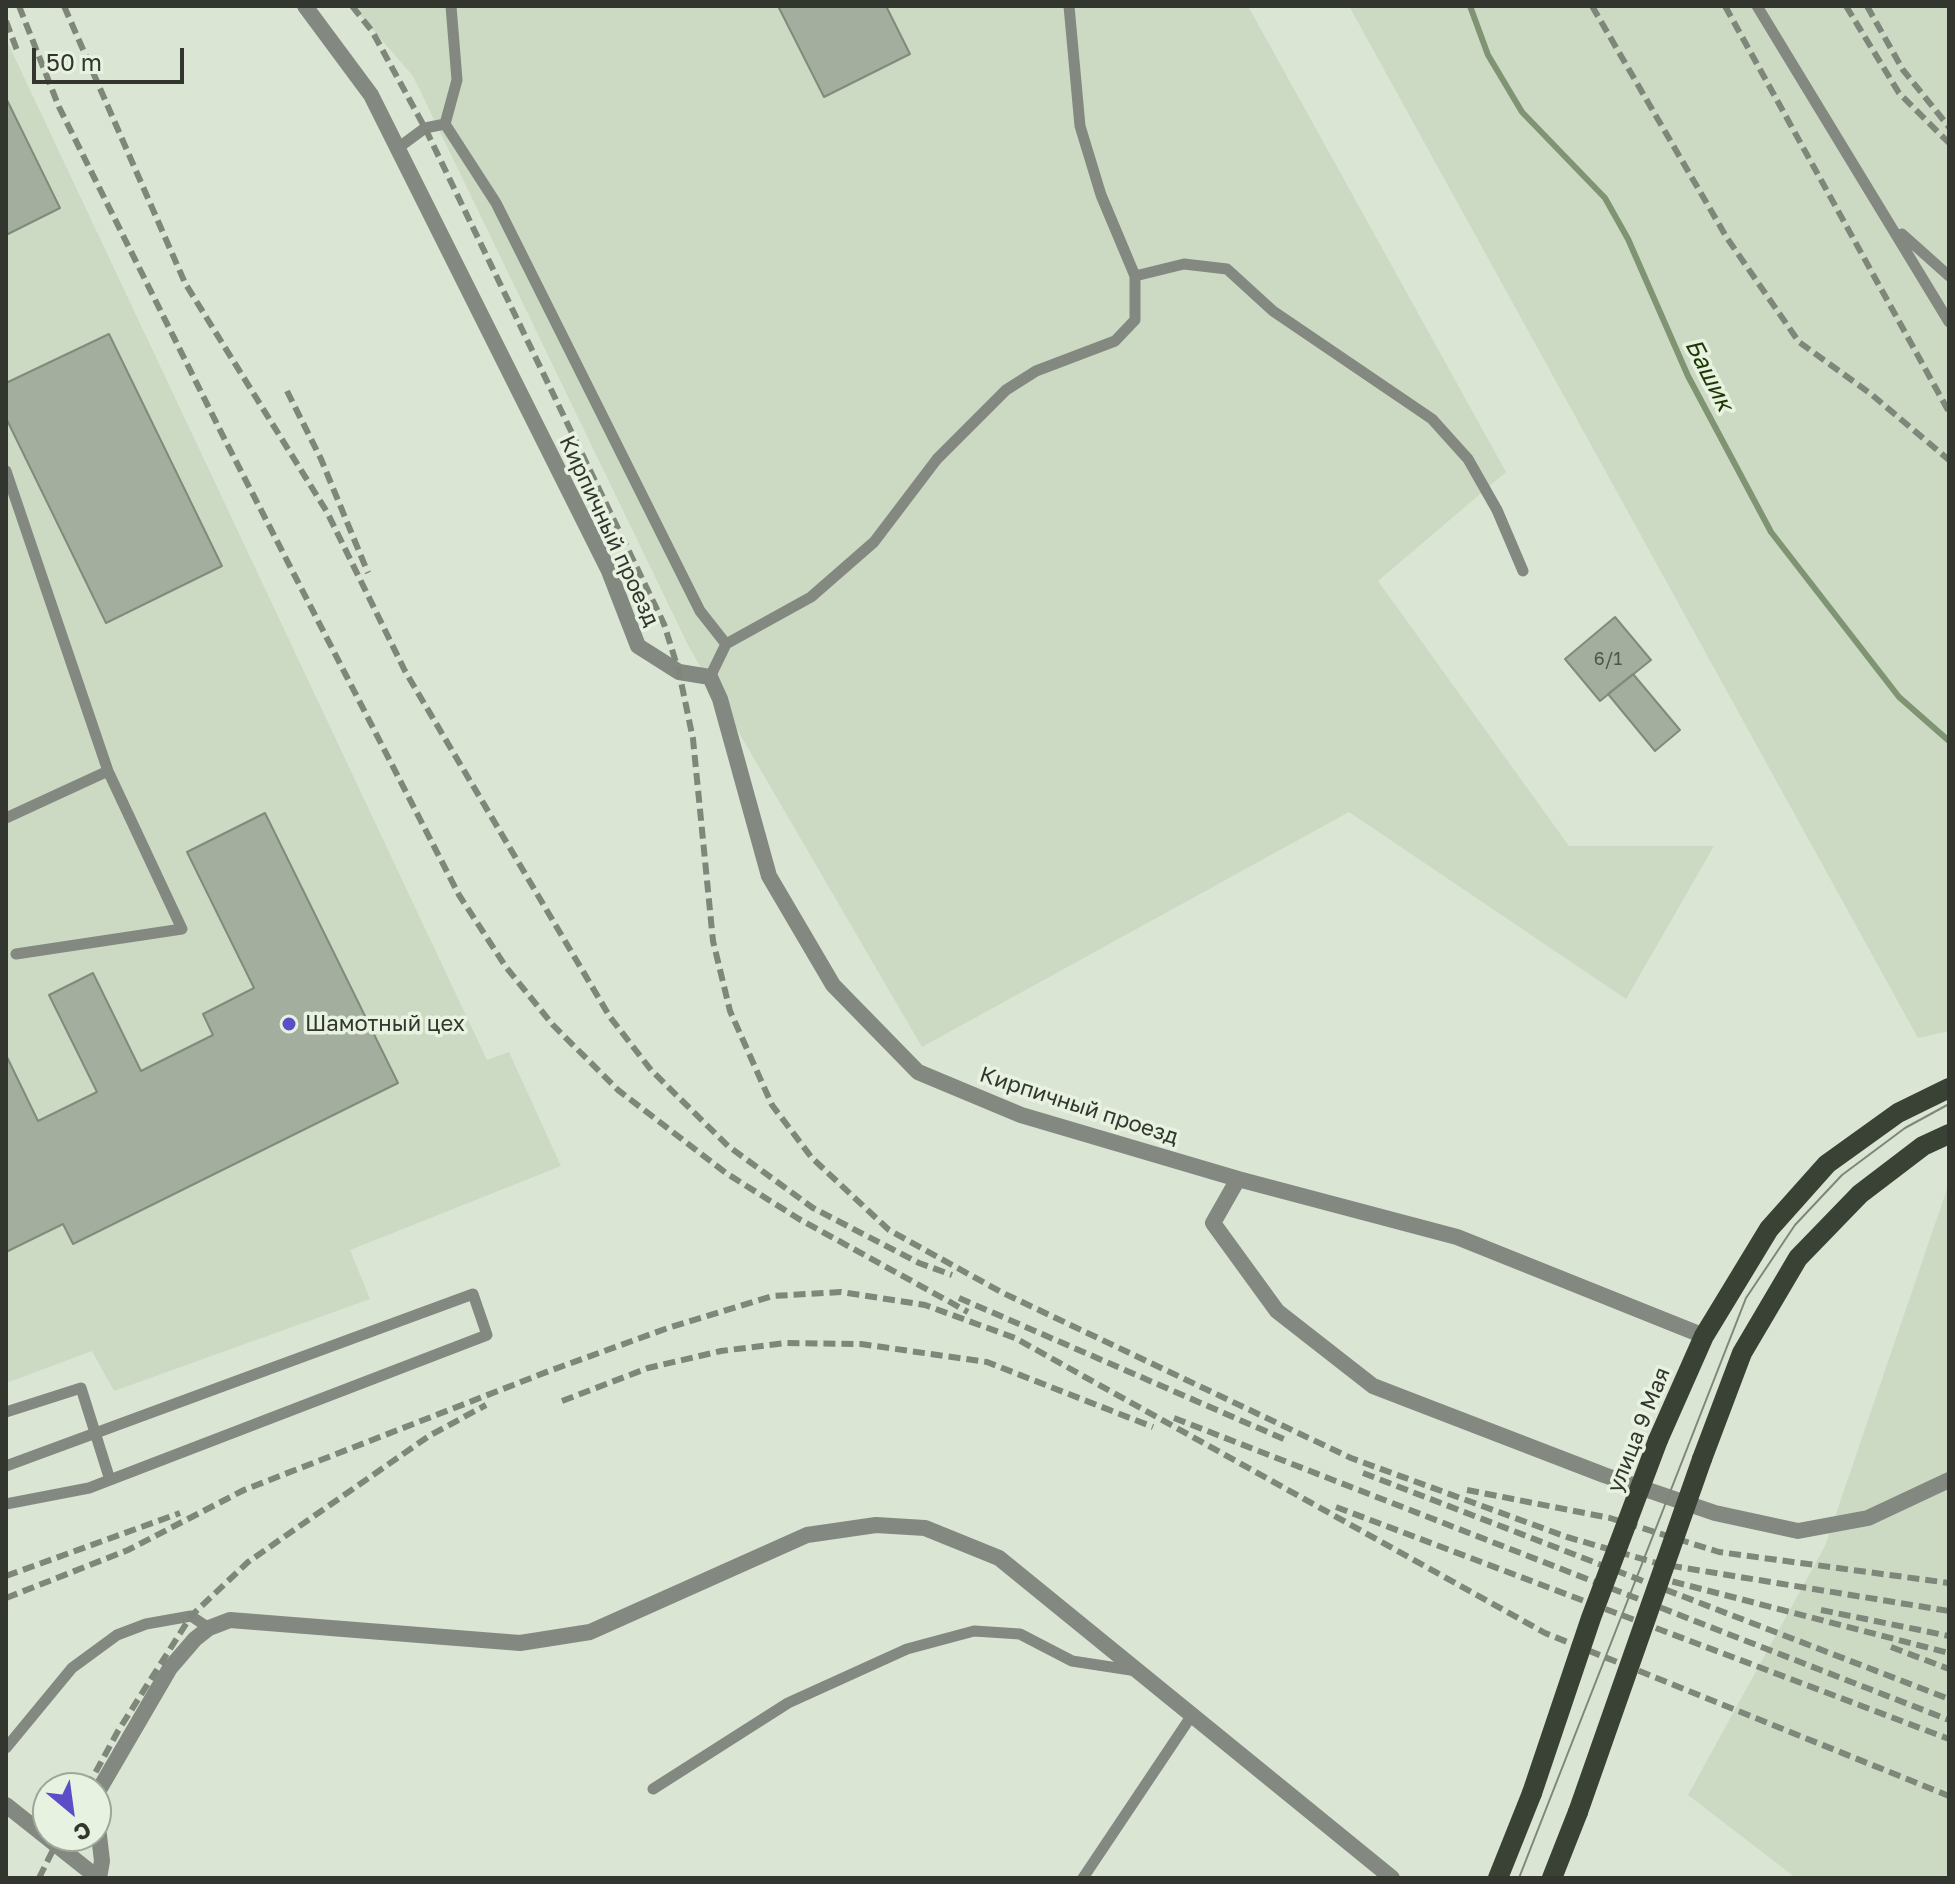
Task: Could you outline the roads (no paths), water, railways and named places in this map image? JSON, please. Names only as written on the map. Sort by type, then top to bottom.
[{"type":"main road","name":"улица 9 Мая","points":[[1498,1878],[1532,1793],[1591,1618],[1658,1440],[1704,1336],[1769,1229],[1827,1164],[1898,1113],[1949,1088]]},
{"type":"main road","points":[[1552,1878],[1742,1353],[1798,1258],[1860,1194],[1923,1146],[1949,1134]]},
{"type":"street","name":"Кирпичный проезд","points":[[305,6],[371,95],[609,571],[638,646],[679,672],[710,677],[720,699],[769,876],[833,985],[918,1072],[1021,1115],[1238,1179],[1457,1237],[1704,1336]]},
{"type":"street","points":[[1238,1179],[1213,1223],[1277,1311],[1373,1386],[1715,1513],[1798,1531],[1868,1518],[1949,1480]]},
{"type":"street","points":[[109,1772],[170,1668],[209,1628],[230,1620],[520,1643],[590,1632],[807,1535],[876,1525],[925,1528],[999,1558],[1392,1878]]},
{"type":"street","points":[[6,1805],[99,1878],[101,1852]]},
{"type":"lane","points":[[451,6],[457,80],[445,124],[496,203],[700,611],[726,644]]},
{"type":"lane","points":[[710,677],[726,644],[811,597],[874,542],[937,459],[1006,390],[1036,371],[1115,341],[1135,320],[1135,276],[1101,195],[1080,126],[1069,6]]},
{"type":"lane","points":[[1757,6],[1949,322]]},
{"type":"lane","points":[[398,148],[425,128],[445,124]]},
{"type":"lane","points":[[1887,219],[1933,266],[1949,276]]},
{"type":"lane","points":[[1135,276],[1184,264],[1227,269],[1273,311],[1432,419],[1468,459],[1497,510],[1523,571]]},
{"type":"lane","points":[[6,471],[108,771],[182,929],[16,954]]},
{"type":"lane","points":[[6,818],[108,771]]},
{"type":"lane","points":[[6,1466],[473,1294],[487,1335],[89,1488],[6,1504]]},
{"type":"lane","points":[[6,1412],[81,1388],[110,1480]]},
{"type":"lane","points":[[6,1748],[72,1668],[117,1635],[146,1624],[191,1616],[209,1628]]},
{"type":"lane","points":[[653,1789],[788,1703],[907,1649],[974,1631],[1020,1634],[1072,1661],[1137,1671]]},
{"type":"lane","points":[[1083,1878],[1192,1715]]},
{"type":"waterway","name":"Башик","points":[[1470,6],[1488,55],[1522,112],[1605,198],[1628,239],[1688,376],[1771,532],[1899,697],[1949,741]]},
{"type":"tram line","points":[[1519,1878],[1746,1298],[1795,1225],[1842,1175],[1905,1128],[1949,1104]]},
{"type":"railway","points":[[19,6],[59,107],[225,440],[459,895],[506,967],[553,1025],[618,1090],[726,1173],[799,1219],[968,1312]]},
{"type":"railway","points":[[64,6],[185,283],[327,512],[405,671],[610,1017],[651,1070],[728,1146],[813,1208],[919,1263],[952,1275]]},
{"type":"railway","points":[[352,6],[372,31],[425,128],[664,624],[679,672],[693,739],[713,941],[730,1011],[772,1105],[812,1158],[889,1230],[1001,1292],[1351,1458],[1567,1537],[1660,1564],[1949,1611]]},
{"type":"railway","points":[[1592,6],[1727,238],[1799,342],[1871,394],[1949,460]]},
{"type":"railway","points":[[1725,6],[1949,412]]},
{"type":"railway","points":[[1846,6],[1899,93],[1949,143]]},
{"type":"railway","points":[[1867,6],[1903,70],[1949,127]]},
{"type":"railway","points":[[6,21],[18,53]]},
{"type":"railway","points":[[287,391],[321,459],[368,573]]},
{"type":"railway","points":[[6,1598],[128,1550],[244,1490],[549,1371],[668,1328],[773,1296],[841,1292],[925,1305],[1015,1338],[1545,1633],[1949,1796]]},
{"type":"railway","points":[[959,1298],[1286,1440]]},
{"type":"railway","points":[[562,1401],[648,1368],[721,1351],[785,1343],[861,1344],[987,1362],[1153,1427]]},
{"type":"railway","points":[[96,1772],[191,1616],[248,1562],[429,1436],[486,1405]]},
{"type":"railway","points":[[1174,1418],[1949,1720]]},
{"type":"railway","points":[[1363,1473],[1949,1699]]},
{"type":"railway","points":[[1467,1490],[1610,1518],[1719,1552],[1949,1583]]},
{"type":"railway","points":[[1336,1507],[1949,1739]]},
{"type":"railway","points":[[6,1576],[180,1513]]},
{"type":"railway","points":[[1655,1577],[1949,1653]]},
{"type":"railway","points":[[1821,1610],[1949,1636]]},
{"type":"railway","points":[[1891,1647],[1949,1669]]},
{"type":"railway","points":[[39,1878],[52,1852]]},
{"type":"place","name":"Шамотный цех","points":[[289,1024]]}]
